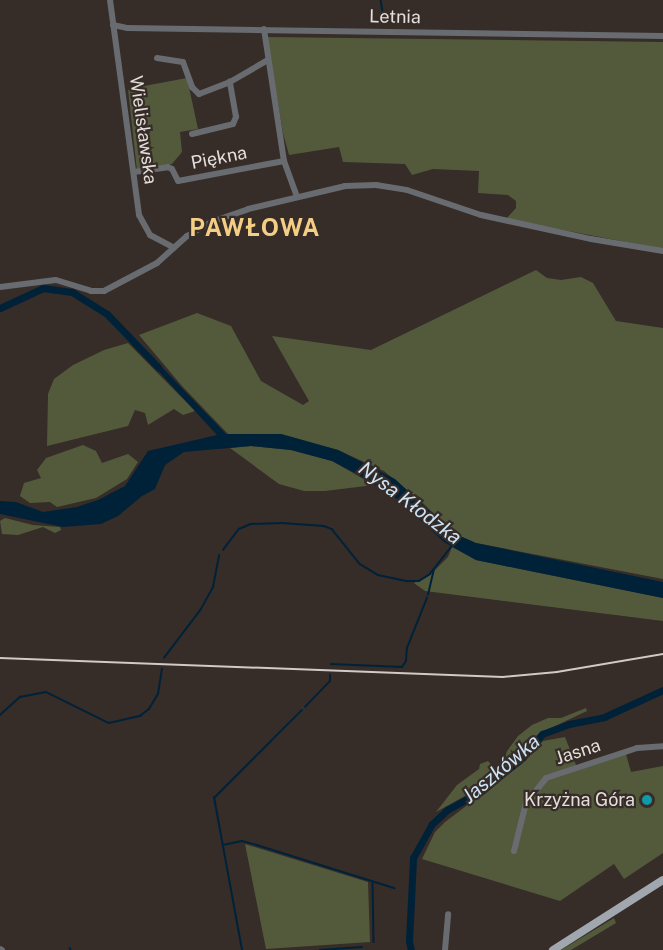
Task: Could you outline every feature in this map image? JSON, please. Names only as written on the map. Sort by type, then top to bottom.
[{"type":"main road","points":[[553,950],[609,917],[663,880]]},
{"type":"street","name":"Wielisławska","points":[[110,0],[141,222],[150,234],[174,248]]},
{"type":"street","name":"Letnia","points":[[113,24],[127,28],[663,36]]},
{"type":"street","points":[[115,35],[127,28]]},
{"type":"street","points":[[264,29],[284,161],[297,196]]},
{"type":"street","points":[[158,58],[183,62],[192,87],[199,94],[230,82],[268,60]]},
{"type":"street","points":[[192,134],[229,126],[236,121],[230,82]]},
{"type":"street","name":"Piękna","points":[[134,172],[168,167],[172,169],[178,182],[284,161]]},
{"type":"street","points":[[0,287],[56,280],[91,291],[104,291],[157,263],[192,232],[211,222],[248,209],[345,186],[376,185],[407,190],[480,215],[591,239],[663,251]]},
{"type":"street","name":"Jasna","points":[[514,851],[526,802],[546,778],[637,748],[663,746]]},
{"type":"street","points":[[445,950],[448,914]]},
{"type":"green space","points":[[267,37],[663,42],[663,249],[506,219],[516,208],[516,201],[508,195],[478,193],[479,171],[433,169],[412,175],[405,164],[343,162],[339,147],[289,155],[283,133]]},
{"type":"green space","points":[[187,78],[198,129],[180,132],[182,152],[172,164],[137,171],[128,89]]},
{"type":"green space","points":[[536,270],[547,278],[561,280],[581,277],[593,283],[616,321],[663,328],[663,579],[476,543],[453,533],[425,505],[384,471],[338,450],[281,434],[228,434],[182,386],[139,335],[197,313],[231,326],[261,381],[303,405],[309,401],[272,336],[371,350]]},
{"type":"green space","points":[[128,343],[195,411],[183,415],[174,409],[148,425],[145,413],[135,410],[128,426],[47,446],[48,394],[54,379],[73,365],[104,350]]},
{"type":"green space","points":[[83,445],[96,451],[102,463],[128,454],[138,462],[127,479],[96,498],[57,507],[50,502],[30,503],[20,496],[24,483],[41,478],[37,470],[46,458]]},
{"type":"green space","points":[[251,446],[291,450],[332,461],[374,485],[304,491],[279,484],[230,448]]},
{"type":"green space","points":[[5,518],[33,525],[60,527],[61,530],[55,533],[43,527],[18,535],[2,534],[0,521]]},
{"type":"green space","points":[[452,547],[476,560],[663,598],[663,621],[425,591],[414,583],[433,572],[448,557]]},
{"type":"green space","points":[[586,708],[587,711],[538,734],[507,767],[483,786],[436,812],[457,785],[479,769],[480,764],[488,761],[495,769],[503,763],[505,754],[518,736],[532,725],[548,718],[561,718]]},
{"type":"green space","points":[[565,737],[578,770],[626,754],[631,772],[663,766],[663,853],[624,879],[614,864],[560,901],[422,859],[435,832],[445,822],[522,764],[543,741]]},
{"type":"green space","points":[[245,844],[368,882],[370,942],[266,949]]},
{"type":"green space","points":[[614,918],[616,923],[571,950],[561,950]]},
{"type":"water","name":"Nysa Kłodzka","points":[[150,362],[157,362],[226,434],[281,434],[338,450],[395,479],[453,533],[476,543],[663,582],[663,598],[476,560],[444,542],[397,499],[357,474],[332,461],[291,450],[251,446],[184,452],[165,465],[155,489],[142,496],[118,516],[101,524],[63,527],[0,514],[0,501],[16,502],[43,512],[77,507],[98,500],[125,486],[148,451],[217,435]]},
{"type":"waterway","points":[[381,0],[385,23]]},
{"type":"waterway","points":[[0,308],[43,288],[72,292],[107,314],[158,367]]},
{"type":"waterway","name":"Nysa Kłodzka","points":[[223,550],[239,529],[251,524],[282,523],[324,526],[332,529],[360,564],[378,575],[419,581],[430,574],[452,546]]},
{"type":"waterway","points":[[164,658],[201,609],[213,587],[219,556]]},
{"type":"waterway","points":[[428,595],[434,570]]},
{"type":"waterway","points":[[331,664],[402,667],[427,598]]},
{"type":"waterway","points":[[0,715],[20,697],[46,692],[109,723],[140,716],[149,709],[158,694],[162,669]]},
{"type":"waterway","points":[[305,707],[330,681],[330,675]]},
{"type":"waterway","name":"Jaszkówka","points":[[411,950],[409,941],[413,858],[432,824],[447,810],[483,790],[523,757],[542,734],[569,724],[604,717],[663,690]]},
{"type":"waterway","points":[[242,950],[214,798],[302,710]]},
{"type":"waterway","points":[[223,845],[242,841],[394,888]]},
{"type":"waterway","points":[[373,883],[374,942]]},
{"type":"waterway","points":[[320,950],[362,947]]},
{"type":"railway","points":[[0,658],[503,677],[557,672],[663,654]]},
{"type":"place","name":"Krzyżna Góra","points":[[647,800]]},
{"type":"district","name":"PAWŁOWA","points":[[255,228]]}]
